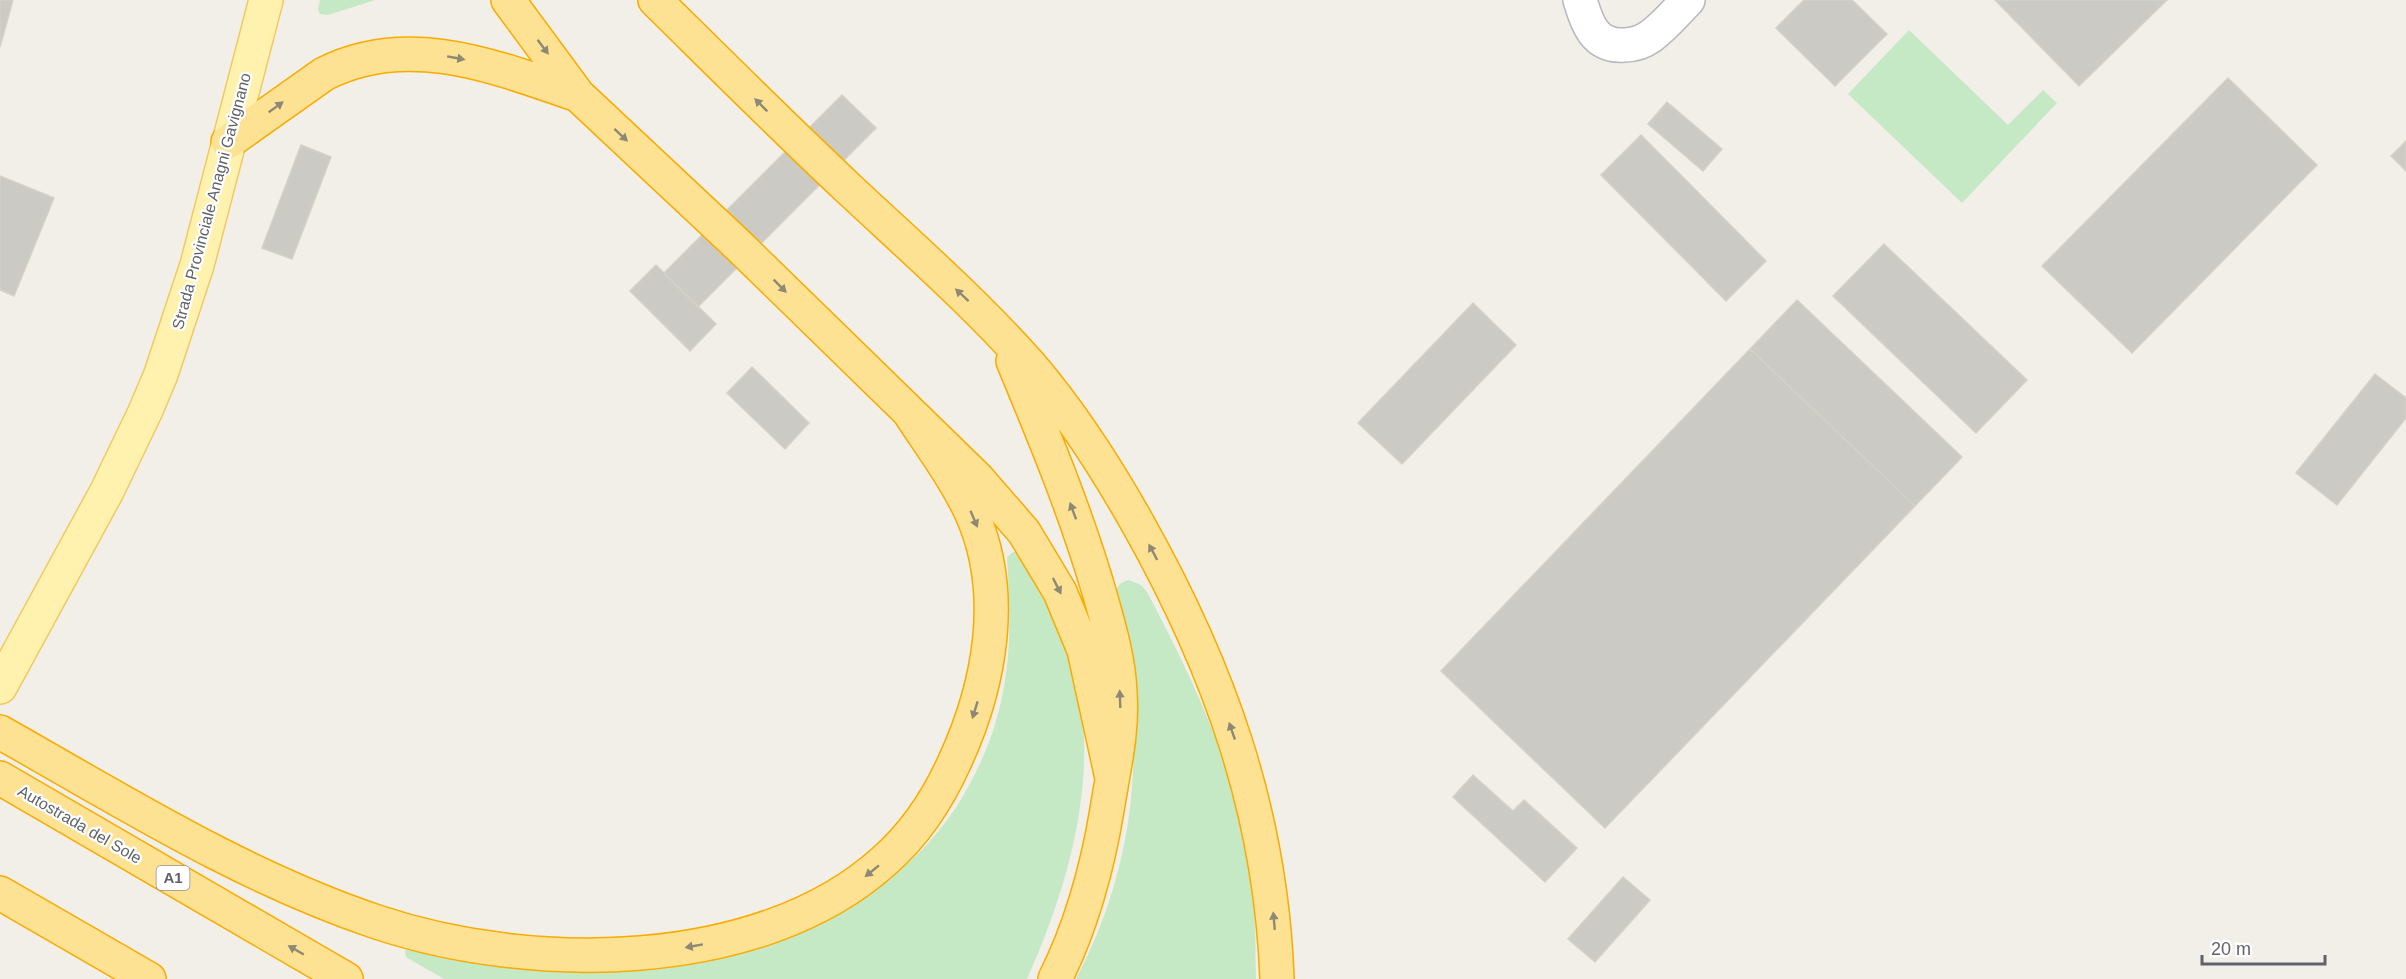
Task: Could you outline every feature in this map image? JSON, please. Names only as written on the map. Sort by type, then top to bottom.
[{"type":"highway","points":[[508,0],[578,95],[738,245],[1010,513],[1050,572],[1084,650],[1112,778]]},
{"type":"highway","points":[[655,0],[803,146],[1003,336],[1057,399],[1096,453],[1160,564],[1200,647],[1233,732],[1252,798],[1270,889],[1277,979]]},
{"type":"highway","points":[[228,142],[324,74],[340,65],[377,55],[417,53],[468,60],[578,95]]},
{"type":"highway","points":[[1003,336],[1078,524],[1110,631],[1118,673],[1121,711],[1118,746],[1103,836],[1091,888],[1075,937],[1055,979]]},
{"type":"highway","points":[[9,737],[185,837],[272,880],[350,913],[405,931],[502,949],[595,955],[680,949],[714,943],[767,928],[814,908],[853,886],[885,861],[914,831],[948,776],[966,735],[980,693],[986,671],[992,626],[990,582],[983,548],[977,527],[958,487],[910,415]]},
{"type":"highway","name":"Autostrada del Sole","points":[[0,778],[346,979]]},
{"type":"highway","points":[[0,893],[149,979]]},
{"type":"highway","points":[[63,930],[130,979]]},
{"type":"main road","name":"Strada Provinciale Anagni Gavignano","points":[[0,687],[82,539],[145,412],[170,347],[194,274],[267,0]]},
{"type":"street","points":[[1580,0],[1589,27],[1604,42],[1614,45],[1638,43],[1649,38],[1688,0]]},
{"type":"green space","points":[[320,0],[375,0],[328,15],[320,14],[318,10]]},
{"type":"green space","points":[[1909,30],[2008,125],[2043,90],[2057,103],[1962,203],[1848,94]]},
{"type":"green space","points":[[1017,552],[1051,608],[1067,644],[1078,686],[1084,729],[1084,772],[1079,814],[1070,857],[1044,940],[1027,979],[444,979],[406,957],[405,951],[407,950],[481,959],[557,964],[634,963],[710,954],[783,935],[850,906],[908,863],[957,806],[978,767],[995,726],[1005,680],[1009,627],[1007,557]]},
{"type":"green space","points":[[1129,580],[1141,585],[1147,592],[1200,700],[1228,775],[1248,852],[1254,903],[1256,979],[1076,979],[1103,919],[1114,887],[1128,822],[1132,788],[1132,722],[1115,594],[1119,585]]},
{"type":"building","points":[[0,0],[13,0],[0,47]]},
{"type":"building","points":[[1804,0],[1852,0],[1887,34],[1835,86],[1776,28]]},
{"type":"building","points":[[1995,0],[2167,0],[2079,86]]},
{"type":"building","points":[[2228,78],[2317,165],[2132,353],[2042,266]]},
{"type":"building","points":[[842,95],[876,128],[698,307],[664,273]]},
{"type":"building","points":[[1667,102],[1722,149],[1703,171],[1648,124]]},
{"type":"building","points":[[1641,135],[1766,261],[1726,301],[1601,175]]},
{"type":"building","points":[[2406,141],[2406,171],[2391,156]]},
{"type":"building","points":[[301,145],[331,157],[292,259],[262,248]]},
{"type":"building","points":[[0,176],[54,198],[14,296],[0,290]]},
{"type":"building","points":[[1884,244],[2027,380],[1976,433],[1833,296]]},
{"type":"building","points":[[656,265],[716,324],[690,351],[630,291]]},
{"type":"building","points":[[1797,300],[1962,457],[1915,506],[1750,349]]},
{"type":"building","points":[[1473,303],[1516,345],[1402,464],[1358,423]]},
{"type":"building","points":[[1750,349],[1915,506],[1605,828],[1441,671]]},
{"type":"building","points":[[752,367],[809,423],[785,449],[727,393]]},
{"type":"building","points":[[2375,374],[2406,398],[2406,418],[2337,505],[2296,473]]},
{"type":"building","points":[[1473,775],[1513,811],[1524,800],[1577,848],[1545,882],[1453,797]]},
{"type":"building","points":[[1623,877],[1650,900],[1595,962],[1568,939]]}]
